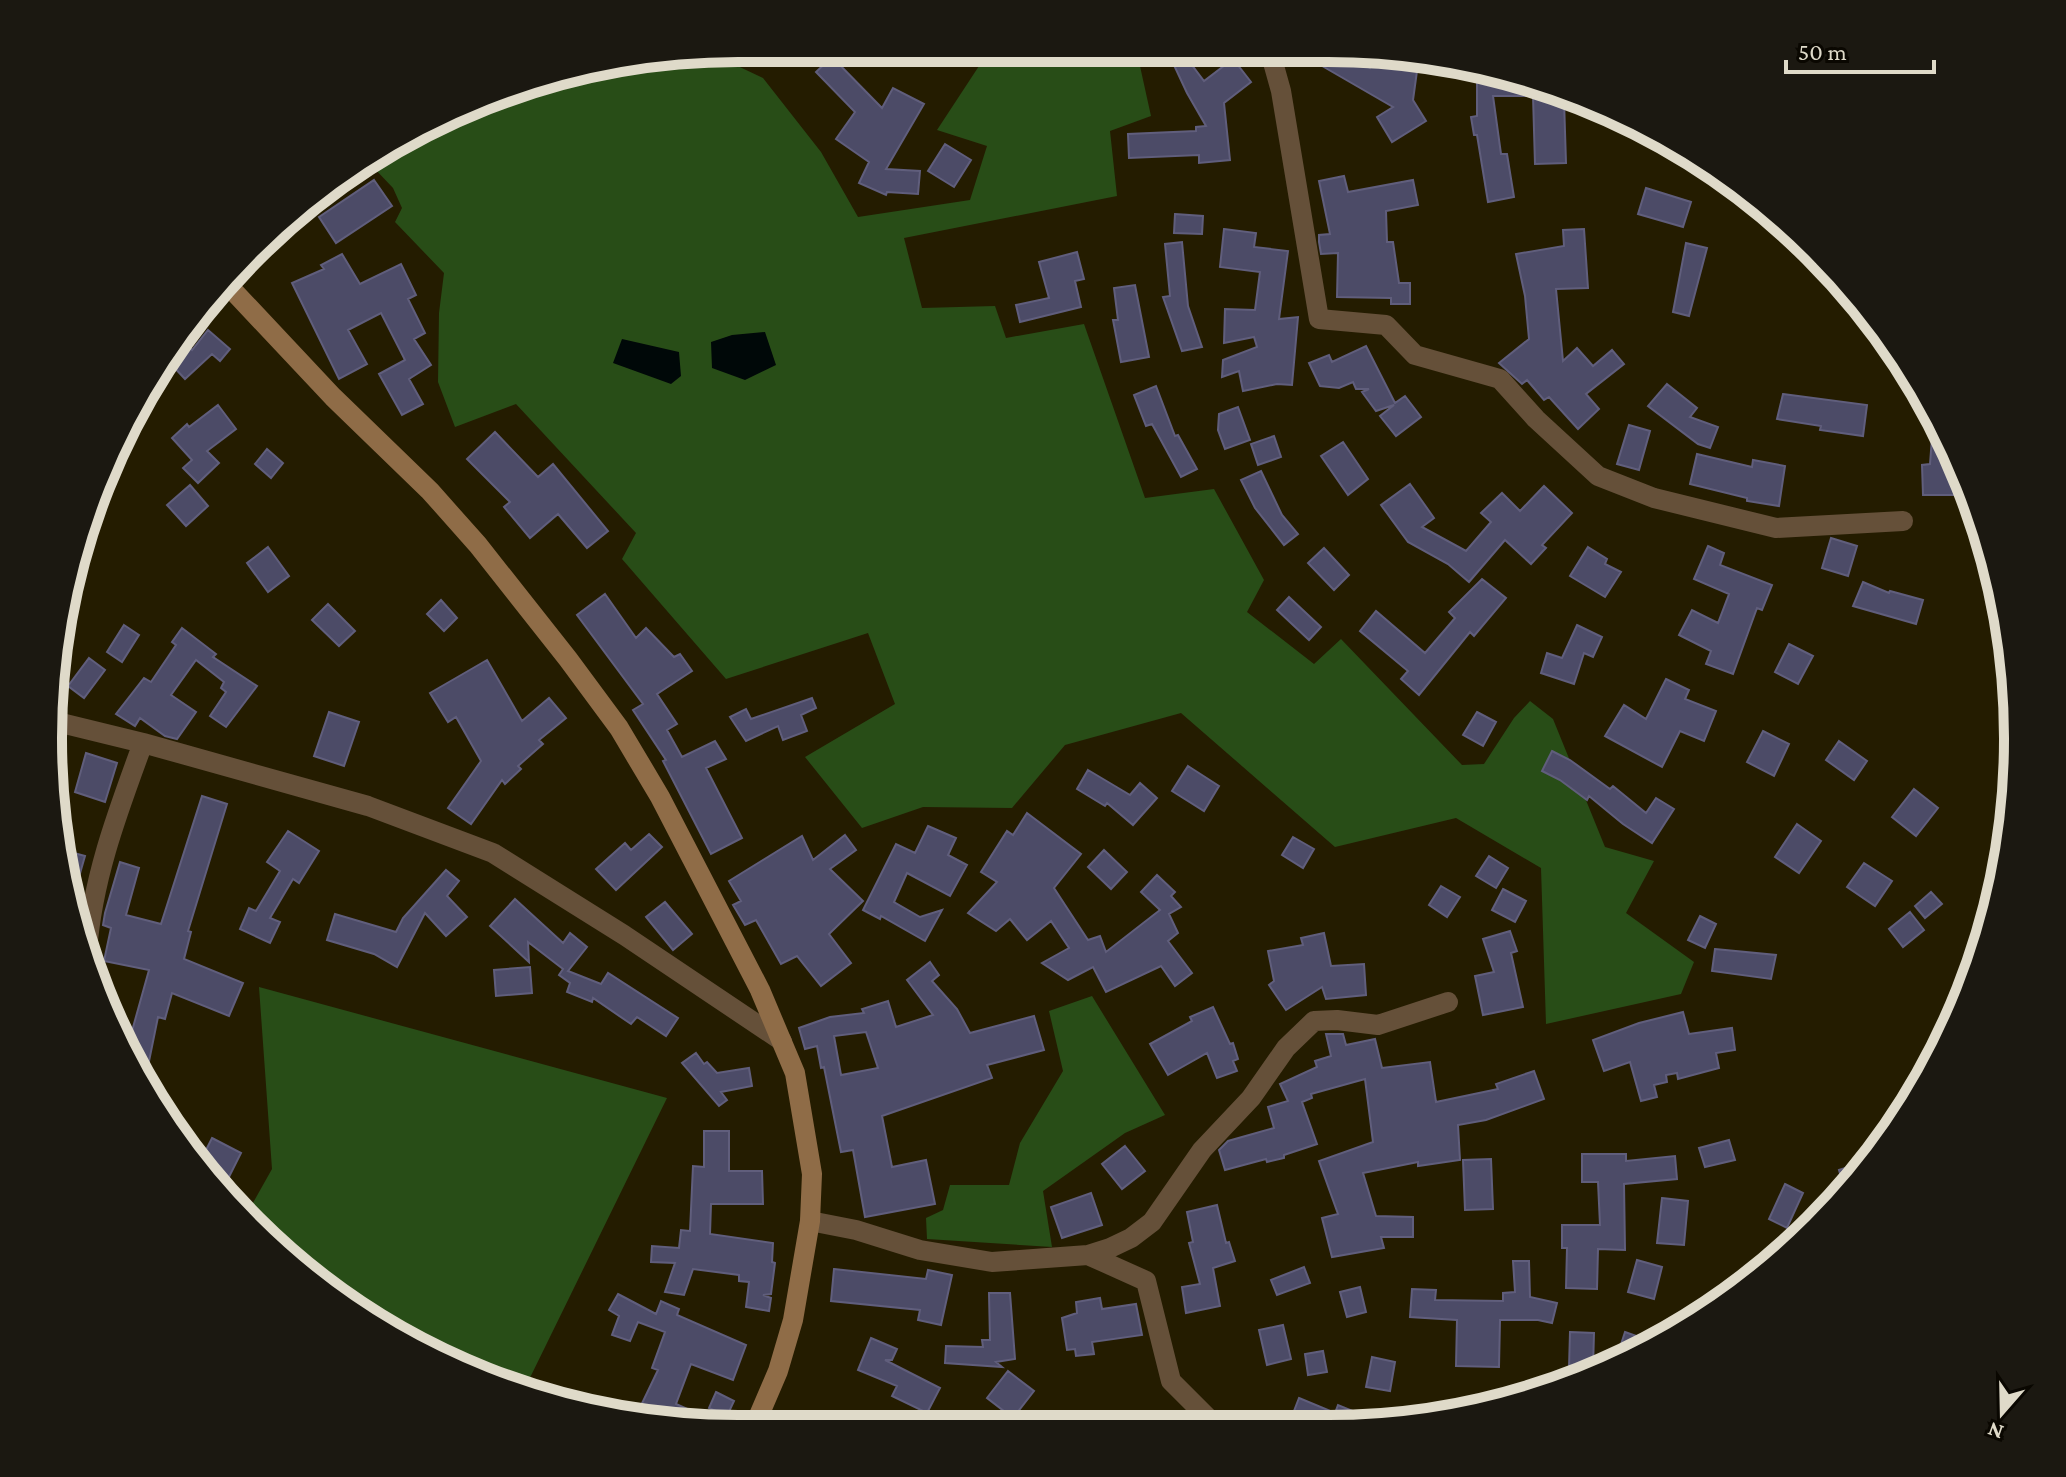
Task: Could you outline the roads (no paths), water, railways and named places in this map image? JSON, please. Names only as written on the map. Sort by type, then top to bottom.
[{"type":"main road","points":[[232,290],[343,408],[430,491],[478,545],[568,659],[619,728],[730,928],[795,1073],[812,1174],[810,1221],[793,1320],[778,1371],[759,1415]]},
{"type":"street","points":[[1273,62],[1281,91],[1319,319],[1386,325],[1415,355],[1500,379],[1536,419],[1598,476],[1654,498],[1776,528],[1903,521]]},
{"type":"street","points":[[62,723],[368,806],[493,853],[624,935],[782,1041]]},
{"type":"street","points":[[90,931],[100,873],[116,816],[143,743]]},
{"type":"street","points":[[810,1221],[856,1230],[920,1250],[992,1262],[1088,1255],[1121,1243],[1152,1222],[1202,1150],[1251,1098],[1286,1048],[1314,1021],[1337,1020],[1378,1025],[1448,1002]]},
{"type":"street","points":[[1088,1255],[1146,1281],[1171,1381],[1205,1415]]}]
